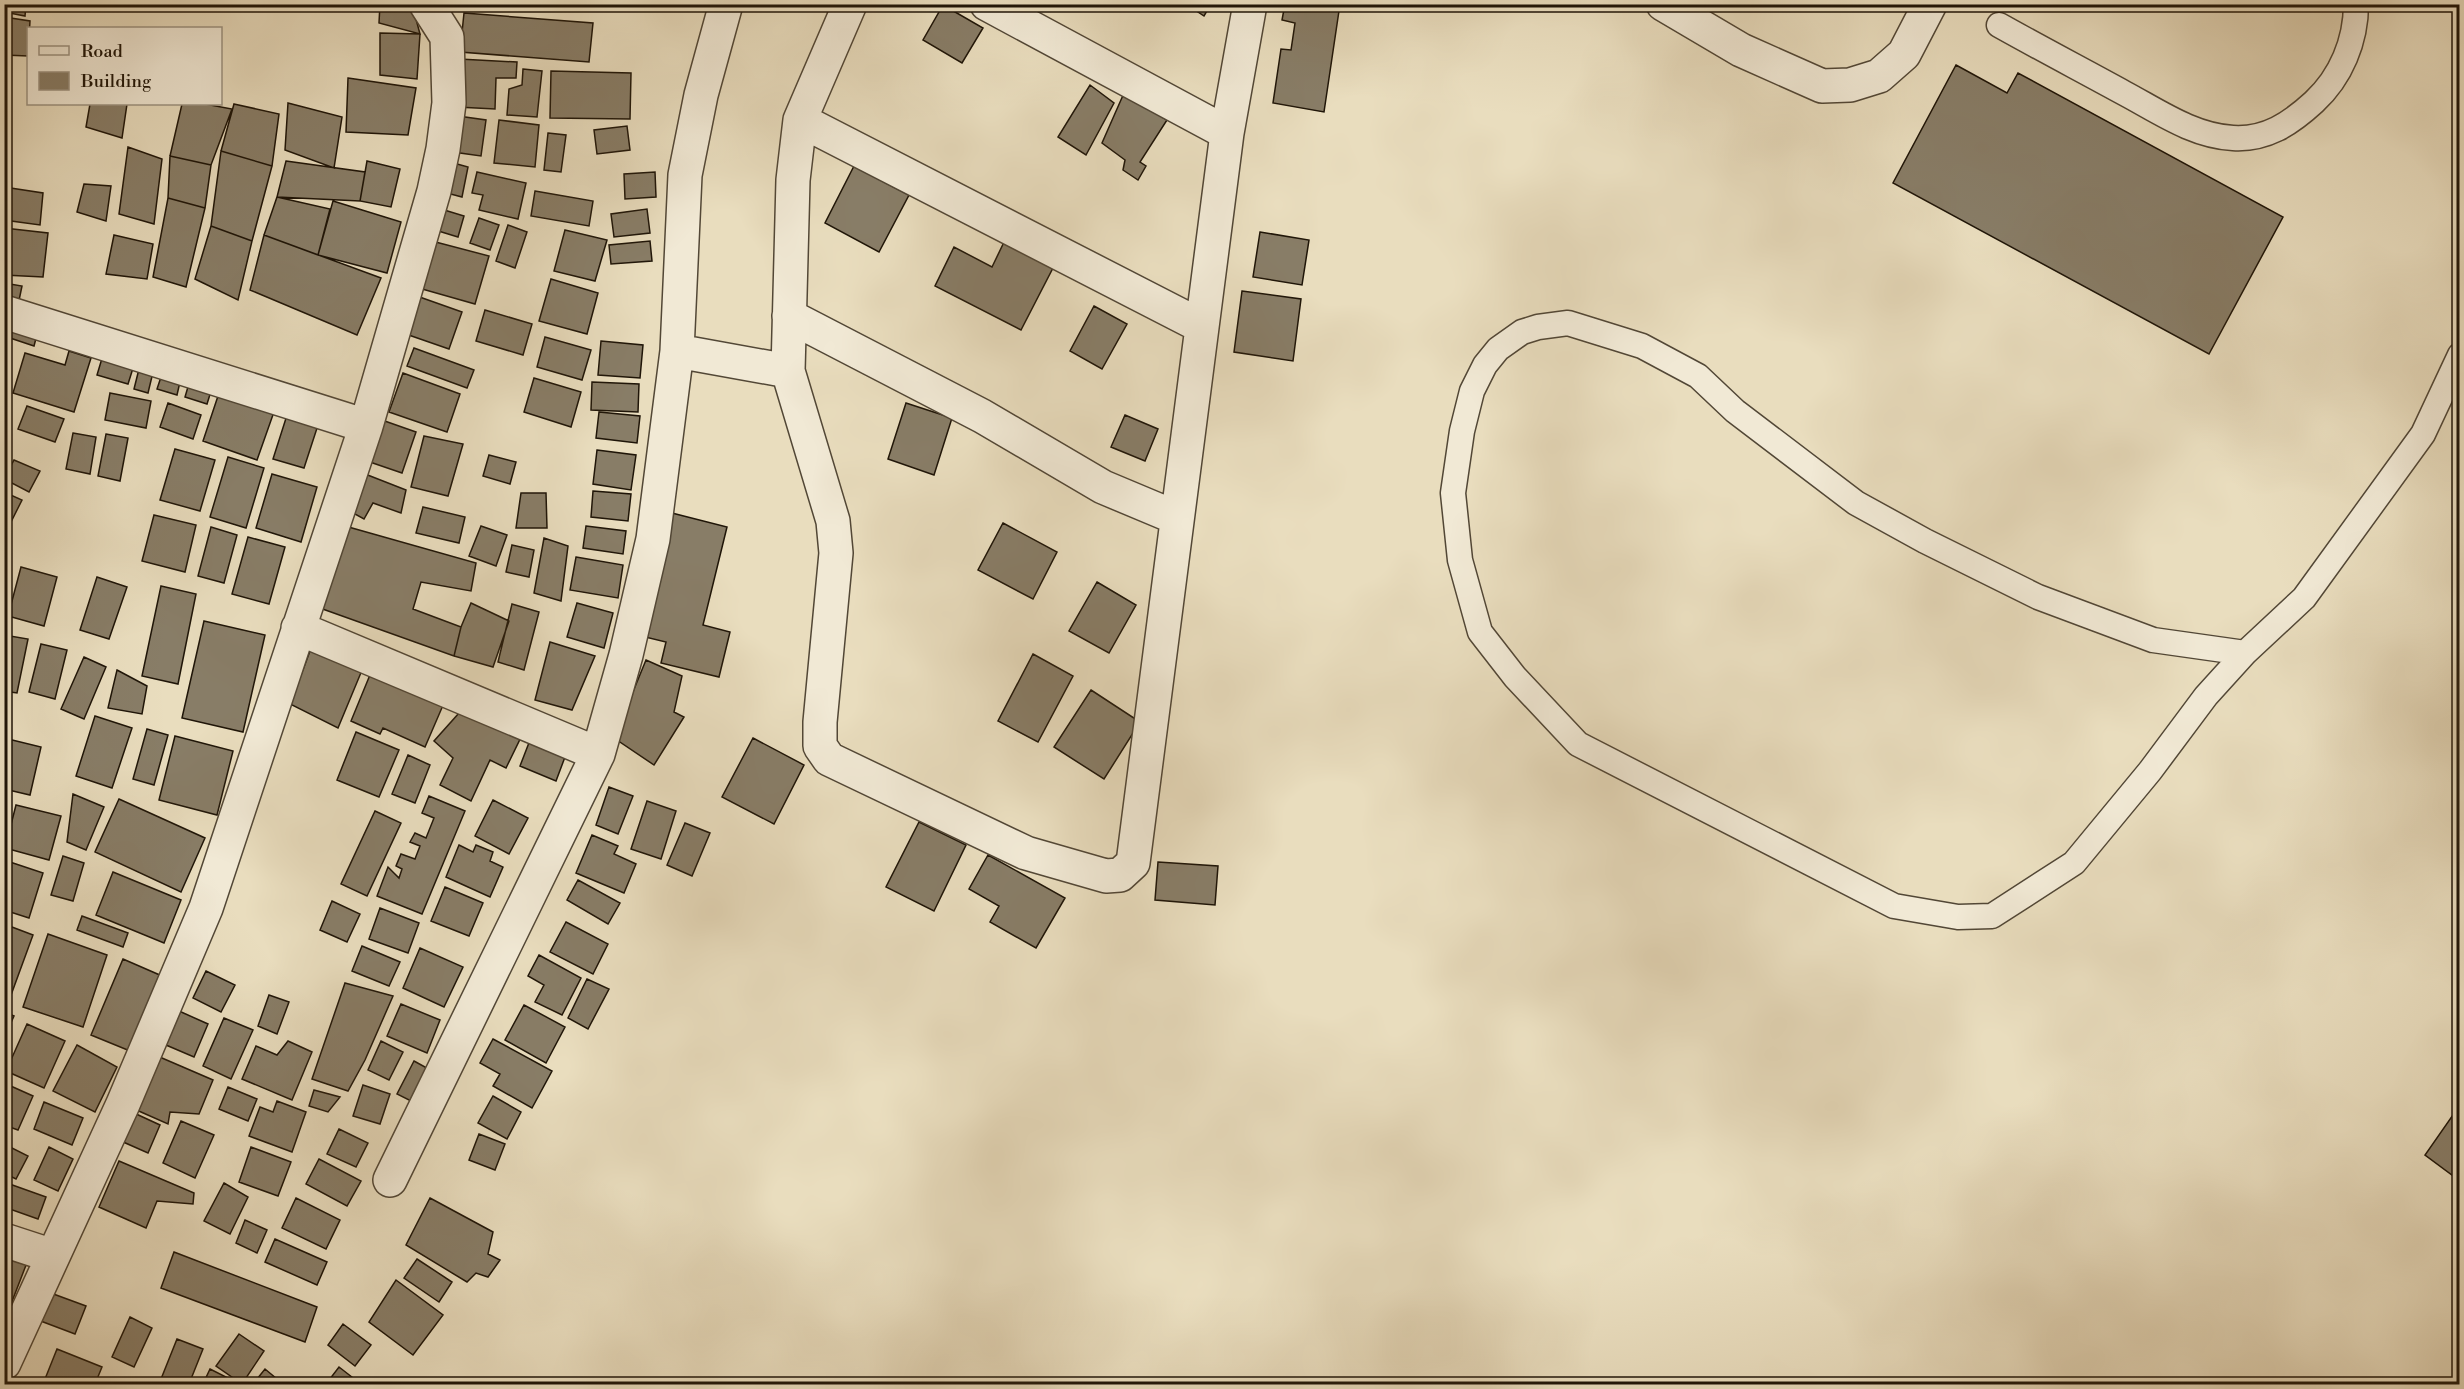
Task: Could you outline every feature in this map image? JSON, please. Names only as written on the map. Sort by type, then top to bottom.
[{"type":"street","points":[[4,1363],[123,1104],[206,908],[366,426],[434,191],[443,149],[449,103],[447,37],[426,4]]},
{"type":"street","points":[[390,1180],[598,754],[627,655],[652,539],[677,351],[685,175],[701,95],[726,4]]},
{"type":"street","points":[[850,4],[800,120],[794,180],[788,371],[833,521],[836,553],[820,722],[820,746],[829,759],[1026,853],[1106,876],[1120,875],[1133,863],[1227,133],[1250,4]]},
{"type":"street","points":[[987,4],[1227,133]]},
{"type":"street","points":[[1663,4],[1742,50],[1822,86],[1850,85],[1880,76],[1904,54],[1930,4]]},
{"type":"street","points":[[800,120],[1201,326]]},
{"type":"street","points":[[4,312],[366,426]]},
{"type":"street","points":[[789,316],[982,416],[1103,487],[1177,518]]},
{"type":"street","points":[[677,351],[788,371]]},
{"type":"street","points":[[298,628],[598,754]]},
{"type":"street","points":[[4,1240],[53,1256]]},
{"type":"lane","points":[[1999,25],[2195,131],[2233,138],[2267,135],[2294,120],[2325,92],[2345,60],[2356,21],[2356,4]]},
{"type":"lane","points":[[2245,653],[2153,640],[2038,597],[1925,541],[1856,503],[1735,411],[1698,376],[1642,346],[1568,323],[1538,327],[1522,332],[1498,349],[1485,365],[1472,391],[1462,431],[1452,492],[1460,560],[1480,632],[1515,677],[1578,744],[1894,906],[1959,917],[1992,916],[2074,863],[2150,771],[2206,696],[2245,653],[2304,598],[2416,444],[2460,355]]},
{"type":"building","points":[[4,4],[26,4],[25,16],[4,12]]},
{"type":"building","points":[[380,4],[412,4],[420,34],[379,23]]},
{"type":"building","points":[[523,4],[561,4],[560,9]]},
{"type":"building","points":[[1186,4],[1211,4],[1204,16]]},
{"type":"building","points":[[1285,4],[1340,4],[1324,112],[1273,103],[1281,49],[1291,50],[1295,23],[1282,20]]},
{"type":"building","points":[[943,5],[983,28],[962,63],[923,40]]},
{"type":"building","points":[[464,13],[593,23],[589,62],[460,52]]},
{"type":"building","points":[[4,17],[30,21],[30,27],[27,27],[27,56],[4,55]]},
{"type":"building","points":[[380,33],[420,34],[417,79],[380,75]]},
{"type":"building","points":[[459,59],[517,62],[516,78],[496,78],[495,109],[457,107]]},
{"type":"building","points":[[1956,65],[2007,93],[2018,73],[2283,217],[2209,354],[1893,183]]},
{"type":"building","points":[[523,69],[542,71],[537,117],[507,115],[509,89],[522,85]]},
{"type":"building","points":[[551,71],[631,73],[630,119],[550,118]]},
{"type":"building","points":[[348,78],[416,88],[408,135],[346,132]]},
{"type":"building","points":[[1090,85],[1114,103],[1086,155],[1058,137]]},
{"type":"building","points":[[1124,93],[1167,120],[1140,162],[1146,166],[1138,180],[1123,170],[1125,160],[1102,143]]},
{"type":"building","points":[[288,103],[342,117],[334,168],[285,150]]},
{"type":"building","points":[[234,104],[279,114],[272,166],[221,151]]},
{"type":"building","points":[[90,105],[127,105],[122,138],[86,127]]},
{"type":"building","points":[[182,105],[210,105],[232,109],[211,165],[170,156]]},
{"type":"building","points":[[458,116],[486,120],[481,156],[453,152]]},
{"type":"building","points":[[499,120],[539,125],[535,167],[494,163]]},
{"type":"building","points":[[627,126],[630,150],[597,154],[594,130]]},
{"type":"building","points":[[548,133],[566,135],[561,172],[544,170]]},
{"type":"building","points":[[128,147],[162,159],[154,224],[119,214]]},
{"type":"building","points":[[221,151],[272,166],[252,241],[211,226]]},
{"type":"building","points":[[170,156],[211,165],[205,208],[168,198]]},
{"type":"building","points":[[286,161],[365,172],[360,201],[277,197]]},
{"type":"building","points":[[367,161],[400,169],[391,207],[360,201]]},
{"type":"building","points":[[450,162],[468,167],[462,197],[443,192]]},
{"type":"building","points":[[854,166],[909,195],[879,252],[825,223]]},
{"type":"building","points":[[477,172],[526,183],[518,219],[479,210],[483,195],[472,193]]},
{"type":"building","points":[[655,172],[656,197],[625,199],[624,174]]},
{"type":"building","points":[[84,184],[111,186],[106,221],[77,212]]},
{"type":"building","points":[[4,187],[43,193],[40,225],[4,220]]},
{"type":"building","points":[[535,191],[593,201],[589,226],[531,216]]},
{"type":"building","points":[[277,197],[330,209],[318,255],[264,235]]},
{"type":"building","points":[[168,198],[205,208],[186,287],[153,277]]},
{"type":"building","points":[[333,201],[401,222],[387,273],[318,255]]},
{"type":"building","points":[[441,209],[464,216],[458,237],[435,230]]},
{"type":"building","points":[[647,209],[650,233],[614,237],[611,214]]},
{"type":"building","points":[[479,218],[499,225],[490,250],[470,243]]},
{"type":"building","points":[[508,225],[527,232],[515,268],[496,261]]},
{"type":"building","points":[[211,226],[252,241],[238,300],[195,279]]},
{"type":"building","points":[[4,228],[48,233],[43,277],[4,275]]},
{"type":"building","points":[[565,230],[607,240],[595,281],[554,271]]},
{"type":"building","points":[[1260,232],[1309,240],[1302,285],[1253,277]]},
{"type":"building","points":[[114,235],[153,244],[147,279],[106,274]]},
{"type":"building","points":[[264,235],[381,278],[357,335],[250,290]]},
{"type":"building","points":[[1006,238],[1055,264],[1021,330],[935,286],[954,247],[992,267]]},
{"type":"building","points":[[428,240],[489,256],[475,304],[415,287]]},
{"type":"building","points":[[650,241],[652,261],[611,264],[609,245]]},
{"type":"building","points":[[551,279],[598,293],[587,334],[539,321]]},
{"type":"building","points":[[4,283],[22,286],[17,310],[4,307]]},
{"type":"building","points":[[1242,291],[1301,299],[1293,361],[1234,352]]},
{"type":"building","points":[[414,295],[462,312],[449,349],[400,332]]},
{"type":"building","points":[[1094,306],[1127,324],[1102,369],[1070,351]]},
{"type":"building","points":[[485,310],[532,324],[523,355],[476,341]]},
{"type":"building","points":[[4,316],[39,327],[34,346],[10,338],[4,354]]},
{"type":"building","points":[[545,337],[591,350],[582,380],[537,367]]},
{"type":"building","points":[[601,341],[643,345],[640,378],[598,375]]},
{"type":"building","points":[[414,348],[474,370],[467,388],[407,366]]},
{"type":"building","points":[[69,351],[91,358],[74,412],[13,393],[25,353],[65,365]]},
{"type":"building","points":[[103,355],[134,365],[128,384],[97,375]]},
{"type":"building","points":[[140,365],[154,368],[148,393],[134,389]]},
{"type":"building","points":[[164,368],[182,373],[177,395],[157,389]]},
{"type":"building","points":[[403,373],[460,394],[447,432],[389,412]]},
{"type":"building","points":[[534,378],[581,392],[571,427],[524,412]]},
{"type":"building","points":[[190,380],[212,388],[207,404],[185,397]]},
{"type":"building","points":[[592,382],[639,384],[638,412],[591,410]]},
{"type":"building","points":[[220,390],[275,409],[257,460],[203,441]]},
{"type":"building","points":[[110,393],[151,401],[146,428],[105,420]]},
{"type":"building","points":[[168,403],[201,415],[193,439],[160,427]]},
{"type":"building","points":[[906,403],[952,418],[934,475],[888,459]]},
{"type":"building","points":[[27,406],[64,419],[55,442],[18,429]]},
{"type":"building","points":[[288,412],[319,422],[304,468],[273,459]]},
{"type":"building","points":[[599,412],[640,416],[637,443],[596,438]]},
{"type":"building","points":[[1125,415],[1158,429],[1145,461],[1111,447]]},
{"type":"building","points":[[379,419],[416,432],[402,473],[364,460]]},
{"type":"building","points":[[73,433],[96,437],[90,474],[66,469]]},
{"type":"building","points":[[106,434],[128,438],[120,481],[98,476]]},
{"type":"building","points":[[424,436],[463,444],[448,496],[411,487]]},
{"type":"building","points":[[175,449],[215,460],[200,511],[160,500]]},
{"type":"building","points":[[597,450],[636,455],[631,490],[593,484]]},
{"type":"building","points":[[489,455],[516,462],[510,484],[483,476]]},
{"type":"building","points":[[228,457],[264,468],[246,528],[210,517]]},
{"type":"building","points":[[14,460],[40,471],[29,492],[4,479]]},
{"type":"building","points":[[360,472],[406,490],[401,513],[373,503],[364,519],[344,508]]},
{"type":"building","points":[[272,474],[317,487],[301,542],[256,528]]},
{"type":"building","points":[[593,491],[631,494],[628,521],[591,517]]},
{"type":"building","points":[[4,492],[22,500],[4,536]]},
{"type":"building","points":[[521,493],[546,493],[547,528],[516,528]]},
{"type":"building","points":[[423,507],[465,517],[459,543],[416,533]]},
{"type":"building","points":[[668,512],[727,527],[703,625],[730,632],[719,677],[661,663],[666,642],[637,635]]},
{"type":"building","points":[[154,515],[196,525],[185,572],[142,561]]},
{"type":"building","points":[[1003,523],[1057,552],[1033,599],[978,570]]},
{"type":"building","points":[[345,526],[476,563],[471,591],[421,582],[413,609],[461,627],[454,656],[317,607]]},
{"type":"building","points":[[481,526],[507,535],[496,566],[469,556]]},
{"type":"building","points":[[586,526],[626,531],[623,554],[583,548]]},
{"type":"building","points":[[211,527],[237,535],[224,583],[198,576]]},
{"type":"building","points":[[248,537],[285,547],[269,604],[232,594]]},
{"type":"building","points":[[544,538],[568,546],[561,601],[534,593]]},
{"type":"building","points":[[512,545],[534,550],[529,577],[506,572]]},
{"type":"building","points":[[576,557],[623,565],[618,598],[570,590]]},
{"type":"building","points":[[4,559],[11,561],[4,583]]},
{"type":"building","points":[[21,567],[57,577],[44,626],[8,616]]},
{"type":"building","points":[[97,577],[127,587],[109,639],[80,630]]},
{"type":"building","points":[[1097,582],[1136,605],[1109,653],[1069,631]]},
{"type":"building","points":[[161,586],[196,594],[178,684],[142,676]]},
{"type":"building","points":[[471,603],[509,621],[493,667],[454,656],[461,627]]},
{"type":"building","points":[[577,603],[613,613],[604,648],[567,637]]},
{"type":"building","points":[[512,604],[539,612],[524,670],[498,662]]},
{"type":"building","points":[[204,621],[265,635],[243,732],[182,718]]},
{"type":"building","points":[[4,635],[28,639],[17,693],[4,691]]},
{"type":"building","points":[[550,642],[595,656],[572,710],[535,700]]},
{"type":"building","points":[[313,643],[365,663],[338,728],[290,704]]},
{"type":"building","points":[[41,644],[67,650],[55,699],[29,692]]},
{"type":"building","points":[[1033,654],[1073,676],[1038,742],[998,721]]},
{"type":"building","points":[[84,657],[106,667],[84,719],[61,709]]},
{"type":"building","points":[[646,660],[682,676],[674,712],[684,717],[654,765],[614,738]]},
{"type":"building","points":[[117,670],[147,686],[142,714],[108,708]]},
{"type":"building","points":[[372,670],[444,703],[425,747],[383,728],[380,734],[351,721]]},
{"type":"building","points":[[1091,690],[1140,722],[1104,779],[1054,747]]},
{"type":"building","points":[[468,703],[524,731],[506,768],[490,760],[471,801],[440,785],[453,758],[434,741]]},
{"type":"building","points":[[95,716],[132,728],[112,788],[76,776]]},
{"type":"building","points":[[147,729],[168,735],[154,785],[133,779]]},
{"type":"building","points":[[356,732],[399,750],[379,797],[337,780]]},
{"type":"building","points":[[532,735],[568,749],[556,781],[520,766]]},
{"type":"building","points":[[175,736],[233,751],[217,815],[159,800]]},
{"type":"building","points":[[4,738],[41,747],[30,795],[4,789]]},
{"type":"building","points":[[753,738],[804,765],[774,824],[722,797]]},
{"type":"building","points":[[408,755],[430,765],[415,803],[392,794]]},
{"type":"building","points":[[609,787],[633,796],[618,834],[596,825]]},
{"type":"building","points":[[73,794],[104,807],[86,850],[67,842]]},
{"type":"building","points":[[429,796],[465,811],[422,914],[377,896],[388,867],[399,878],[402,869],[396,866],[401,854],[415,859],[420,846],[410,842],[415,833],[426,838],[434,818],[422,813]]},
{"type":"building","points":[[119,799],[205,838],[181,892],[95,852]]},
{"type":"building","points":[[493,800],[528,818],[509,854],[475,836]]},
{"type":"building","points":[[647,801],[676,811],[661,859],[631,849]]},
{"type":"building","points":[[16,805],[61,816],[49,860],[5,848]]},
{"type":"building","points":[[375,811],[401,823],[367,896],[341,884]]},
{"type":"building","points":[[919,822],[966,845],[934,911],[886,887]]},
{"type":"building","points":[[685,823],[710,833],[692,876],[667,865]]},
{"type":"building","points":[[592,835],[618,846],[614,854],[636,864],[624,893],[576,873]]},
{"type":"building","points":[[459,845],[473,852],[476,845],[493,852],[490,861],[503,867],[490,897],[446,877]]},
{"type":"building","points":[[988,855],[1065,898],[1036,948],[990,922],[999,906],[969,889]]},
{"type":"building","points":[[63,856],[84,863],[73,901],[51,895]]},
{"type":"building","points":[[4,860],[43,873],[29,918],[4,910]]},
{"type":"building","points":[[1158,862],[1218,866],[1215,905],[1155,900]]},
{"type":"building","points":[[113,872],[181,900],[164,943],[96,915]]},
{"type":"building","points":[[578,880],[620,903],[608,924],[567,900]]},
{"type":"building","points":[[445,887],[483,903],[469,936],[431,921]]},
{"type":"building","points":[[332,901],[360,914],[347,942],[320,930]]},
{"type":"building","points":[[380,908],[419,923],[408,953],[369,939]]},
{"type":"building","points":[[82,916],[128,933],[123,947],[77,930]]},
{"type":"building","points":[[566,922],[608,944],[593,974],[550,952]]},
{"type":"building","points":[[4,924],[33,935],[11,995],[4,993]]},
{"type":"building","points":[[48,934],[107,955],[83,1027],[23,1007]]},
{"type":"building","points":[[362,946],[400,962],[389,986],[352,971]]},
{"type":"building","points":[[420,948],[463,967],[444,1007],[403,988]]},
{"type":"building","points":[[539,955],[581,978],[562,1015],[535,1002],[544,985],[528,976]]},
{"type":"building","points":[[123,959],[162,976],[130,1051],[91,1035]]},
{"type":"building","points":[[206,971],[235,985],[221,1012],[193,998]]},
{"type":"building","points":[[587,979],[609,989],[588,1029],[568,1018]]},
{"type":"building","points":[[345,983],[393,996],[365,1060],[348,1091],[312,1079]]},
{"type":"building","points":[[269,995],[289,1002],[277,1034],[258,1026]]},
{"type":"building","points":[[401,1004],[440,1020],[427,1053],[387,1036]]},
{"type":"building","points":[[524,1005],[565,1027],[546,1063],[505,1040]]},
{"type":"building","points":[[179,1011],[208,1024],[194,1057],[166,1045]]},
{"type":"building","points":[[4,1012],[14,1016],[4,1038]]},
{"type":"building","points":[[224,1018],[253,1030],[231,1079],[203,1066]]},
{"type":"building","points":[[27,1024],[65,1041],[44,1088],[6,1071]]},
{"type":"building","points":[[493,1039],[552,1071],[532,1108],[493,1086],[500,1074],[480,1063]]},
{"type":"building","points":[[288,1041],[312,1052],[292,1100],[242,1079],[256,1046],[277,1055]]},
{"type":"building","points":[[381,1041],[403,1052],[389,1080],[368,1070]]},
{"type":"building","points":[[77,1045],[117,1067],[95,1112],[53,1091]]},
{"type":"building","points":[[155,1055],[213,1080],[199,1114],[170,1112],[168,1124],[132,1108]]},
{"type":"building","points":[[414,1061],[436,1073],[419,1105],[397,1094]]},
{"type":"building","points":[[4,1083],[33,1096],[18,1130],[4,1125]]},
{"type":"building","points":[[363,1085],[390,1094],[380,1124],[353,1116]]},
{"type":"building","points":[[228,1087],[257,1099],[248,1121],[219,1109]]},
{"type":"building","points":[[314,1090],[340,1097],[328,1112],[309,1106]]},
{"type":"building","points":[[493,1096],[521,1112],[507,1139],[478,1123]]},
{"type":"building","points":[[277,1101],[306,1112],[292,1152],[249,1136],[260,1107],[273,1112]]},
{"type":"building","points":[[44,1102],[83,1118],[72,1145],[34,1129]]},
{"type":"building","points":[[2455,1112],[2460,1116],[2460,1181],[2425,1155]]},
{"type":"building","points":[[134,1113],[160,1125],[148,1153],[121,1141]]},
{"type":"building","points":[[181,1121],[214,1135],[195,1178],[163,1163]]},
{"type":"building","points":[[339,1129],[368,1143],[356,1167],[327,1154]]},
{"type":"building","points":[[479,1134],[505,1144],[495,1170],[469,1160]]},
{"type":"building","points":[[4,1144],[28,1156],[16,1179],[4,1173]]},
{"type":"building","points":[[49,1147],[73,1159],[58,1191],[34,1180]]},
{"type":"building","points":[[251,1147],[291,1162],[278,1196],[239,1182]]},
{"type":"building","points":[[319,1159],[361,1181],[347,1206],[306,1184]]},
{"type":"building","points":[[119,1161],[194,1193],[193,1204],[157,1201],[146,1228],[99,1207]]},
{"type":"building","points":[[4,1182],[46,1197],[38,1219],[4,1207]]},
{"type":"building","points":[[224,1183],[248,1197],[230,1234],[204,1221]]},
{"type":"building","points":[[296,1198],[340,1220],[326,1249],[282,1228]]},
{"type":"building","points":[[430,1198],[493,1232],[488,1254],[500,1260],[488,1277],[476,1273],[467,1282],[406,1245]]},
{"type":"building","points":[[245,1220],[267,1230],[257,1253],[236,1243]]},
{"type":"building","points":[[275,1239],[327,1262],[317,1285],[265,1262]]},
{"type":"building","points":[[4,1251],[28,1260],[11,1304],[4,1302]]},
{"type":"building","points":[[174,1252],[317,1307],[305,1342],[161,1288]]},
{"type":"building","points":[[417,1259],[452,1282],[439,1302],[404,1278]]},
{"type":"building","points":[[396,1280],[443,1315],[413,1355],[369,1322]]},
{"type":"building","points":[[48,1292],[86,1306],[75,1334],[38,1320]]},
{"type":"building","points":[[130,1317],[152,1328],[134,1367],[112,1357]]},
{"type":"building","points":[[343,1324],[371,1345],[355,1366],[328,1345]]},
{"type":"building","points":[[239,1334],[264,1351],[242,1384],[216,1366]]},
{"type":"building","points":[[177,1339],[203,1349],[189,1384],[159,1384]]},
{"type":"building","points":[[57,1349],[102,1367],[95,1384],[59,1384],[45,1379]]},
{"type":"building","points":[[339,1367],[357,1381],[354,1384],[326,1384]]},
{"type":"building","points":[[210,1369],[228,1378],[225,1384],[203,1384]]},
{"type":"building","points":[[265,1369],[283,1384],[253,1384]]}]
